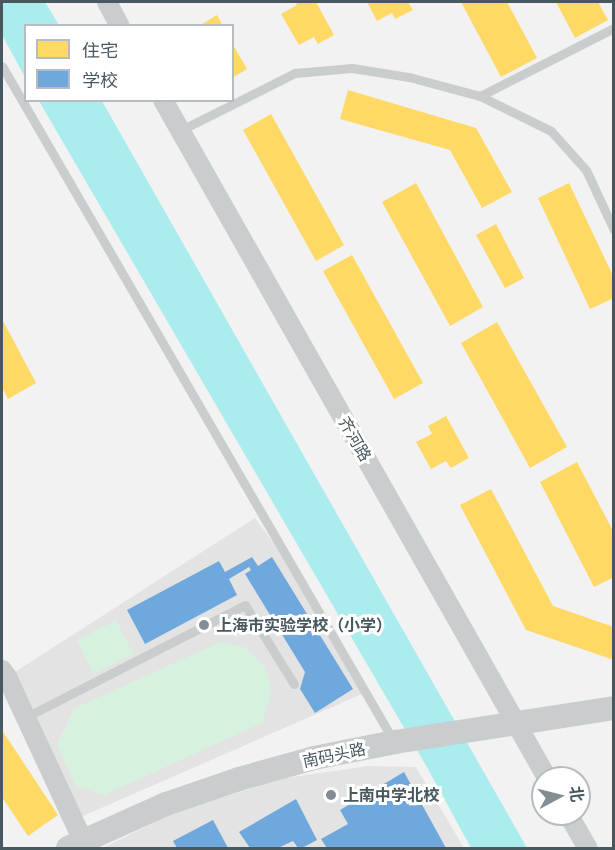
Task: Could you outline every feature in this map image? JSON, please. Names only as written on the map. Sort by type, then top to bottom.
[{"type":"street","points":[[107,2],[119,24]]},
{"type":"street","name":"齐河路","points":[[164,102],[540,766]]},
{"type":"street","points":[[2,670],[8,677],[26,717],[79,846]]},
{"type":"street","name":"南码头路","points":[[79,846],[166,804],[239,779],[314,758],[395,742],[614,708]]},
{"type":"street","points":[[575,826],[588,849]]},
{"type":"lane","points":[[480,96],[614,28]]},
{"type":"lane","points":[[2,66],[395,742]]},
{"type":"lane","points":[[179,130],[295,73],[352,68],[409,77],[480,96],[551,131],[586,170],[614,230]]},
{"type":"lane","points":[[26,717],[245,605],[294,684]]},
{"type":"shaded area","name":"上海市实验学校（小学）","points":[[255,518],[275,545],[362,694],[74,820],[7,677]]},
{"type":"shaded area","name":"上南中学北校","points":[[369,766],[416,767],[464,848],[103,848],[175,812],[286,778]]},
{"type":"green space","points":[[116,620],[133,654],[94,674],[77,641]]},
{"type":"green space","points":[[221,642],[245,647],[264,665],[272,691],[262,723],[104,795],[75,785],[57,744],[75,708]]},
{"type":"water","points":[[2,2],[45,2],[58,24],[24,24],[24,75],[2,35]]},
{"type":"water","points":[[40,102],[103,102],[527,848],[471,848],[428,769]]},
{"type":"building: 住宅","points":[[295,2],[316,2],[334,35],[318,44],[314,37],[299,45],[281,14],[297,5]]},
{"type":"building: 住宅","points":[[367,2],[408,2],[413,10],[395,19],[392,13],[377,21]]},
{"type":"building: 住宅","points":[[461,2],[507,2],[537,58],[501,77]]},
{"type":"building: 住宅","points":[[556,2],[598,2],[608,20],[575,38]]},
{"type":"building: 住宅","points":[[217,15],[222,24],[202,24]]},
{"type":"building: 住宅","points":[[234,46],[247,69],[234,77]]},
{"type":"building: 住宅","points":[[348,90],[476,128],[512,192],[482,208],[450,150],[340,119]]},
{"type":"building: 住宅","points":[[271,114],[344,245],[316,261],[243,130]]},
{"type":"building: 住宅","points":[[416,183],[483,307],[450,326],[382,202]]},
{"type":"building: 住宅","points":[[569,183],[614,278],[614,298],[590,309],[538,198]]},
{"type":"building: 住宅","points":[[496,224],[524,278],[505,288],[476,235]]},
{"type":"building: 住宅","points":[[352,255],[423,383],[394,399],[323,271]]},
{"type":"building: 住宅","points":[[2,319],[36,383],[8,399],[2,387]]},
{"type":"building: 住宅","points":[[497,322],[567,447],[530,468],[461,343]]},
{"type":"building: 住宅","points":[[446,416],[469,458],[451,468],[446,461],[431,469],[416,442],[432,434],[428,426]]},
{"type":"building: 住宅","points":[[577,462],[614,533],[614,577],[594,587],[540,482]]},
{"type":"building: 住宅","points":[[491,489],[553,606],[614,627],[614,660],[526,630],[460,505]]},
{"type":"building: 住宅","points":[[2,730],[58,815],[28,836],[2,797]]},
{"type":"building: 学校","points":[[252,557],[258,566],[272,557],[353,689],[315,713],[300,689],[305,672],[245,574],[251,570],[249,567],[229,579],[237,595],[145,644],[127,610],[219,561],[225,572]]},
{"type":"building: 学校","points":[[404,772],[446,848],[327,848],[321,839],[348,824],[340,810]]},
{"type":"building: 学校","points":[[296,799],[317,840],[302,848],[298,848],[293,841],[278,848],[250,848],[239,832]]},
{"type":"building: 学校","points":[[213,820],[228,848],[177,848],[173,841]]},
{"type":"place","name":"上海市实验学校（小学）","points":[[204,625]]},
{"type":"place","name":"上南中学北校","points":[[331,795]]}]
